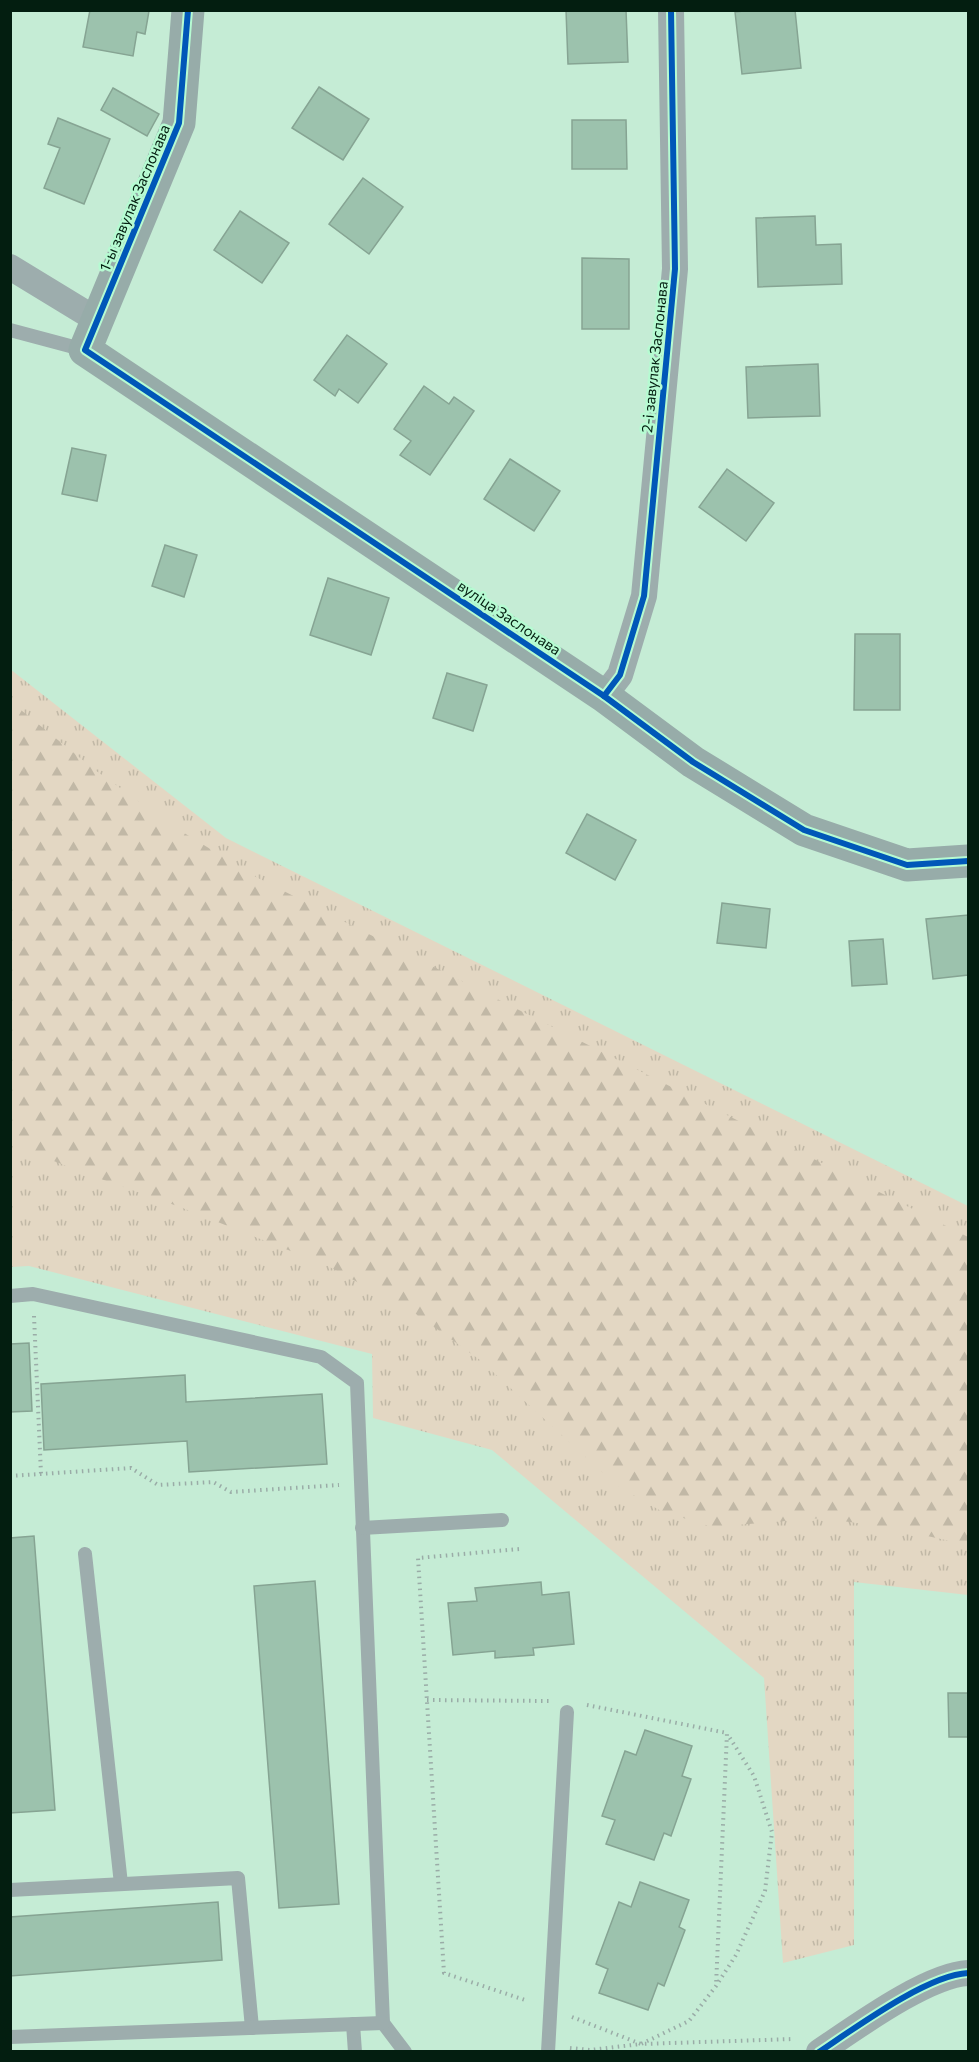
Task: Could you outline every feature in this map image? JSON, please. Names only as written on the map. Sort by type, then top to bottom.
[{"type":"street","name":"1-ы завулак Заслонава","points":[[97,320],[179,123],[188,10]]},
{"type":"street","name":"2-і завулак Заслонава","points":[[604,696],[620,675],[644,596],[675,269],[671,10]]},
{"type":"street","points":[[10,267],[97,320],[85,350]]},
{"type":"street","name":"вуліца Заслонава","points":[[85,350],[604,696],[693,762],[804,830],[907,865],[969,861]]},
{"type":"street","points":[[809,2045],[911,1993],[959,1973],[969,1973]]},
{"type":"lane","points":[[10,330],[85,350]]},
{"type":"lane","points":[[10,1296],[33,1294],[321,1357],[357,1383],[383,2023],[405,2052]]},
{"type":"lane","points":[[362,1528],[502,1520]]},
{"type":"lane","points":[[84,1554],[121,1884]]},
{"type":"lane","points":[[548,2049],[567,1713]]},
{"type":"lane","points":[[10,1890],[238,1878],[252,2028]]},
{"type":"lane","points":[[10,2037],[383,2023]]},
{"type":"lane","points":[[352,2024],[355,2052]]},
{"type":"path","points":[[33,1294],[41,1474]]},
{"type":"path","points":[[10,1476],[131,1468],[159,1485],[213,1482],[231,1492],[361,1484]]},
{"type":"path","points":[[519,1549],[418,1558],[444,1973],[550,2009],[641,2044],[689,2021],[716,1986],[736,1954],[765,1891],[772,1832],[754,1776],[727,1734],[578,1703]]},
{"type":"path","points":[[427,1700],[555,1701]]},
{"type":"path","points":[[716,1986],[727,1734]]},
{"type":"path","points":[[548,2049],[590,2050],[641,2044],[809,2045]]},
{"type":"green space","points":[[10,669],[226,838],[968,1206],[968,1595],[854,1582],[854,1945],[783,1963],[764,1678],[492,1450],[373,1418],[372,1354],[29,1266],[11,1267]]},
{"type":"green space","points":[[11,702],[95,770],[176,828],[256,877],[968,1237],[968,1545],[891,1528],[822,1518],[712,1527],[661,1511],[616,1485],[480,1360],[416,1314],[326,1265],[11,1144]]},
{"type":"building","points":[[90,10],[149,11],[145,34],[137,32],[133,56],[83,47]]},
{"type":"building","points":[[566,10],[626,10],[628,62],[568,64]]},
{"type":"building","points":[[795,10],[801,68],[742,74],[735,12]]},
{"type":"building","points":[[319,87],[369,119],[343,160],[292,128]]},
{"type":"building","points":[[113,88],[159,114],[147,136],[101,110]]},
{"type":"building","points":[[58,118],[110,139],[84,204],[44,188],[60,148],[48,144]]},
{"type":"building","points":[[572,120],[626,120],[627,169],[572,169]]},
{"type":"building","points":[[363,178],[403,207],[369,254],[329,224]]},
{"type":"building","points":[[240,211],[289,243],[262,283],[214,250]]},
{"type":"building","points":[[815,216],[816,245],[841,244],[842,284],[758,287],[756,218]]},
{"type":"building","points":[[582,258],[629,259],[629,329],[582,329]]},
{"type":"building","points":[[347,335],[387,364],[358,403],[339,389],[335,396],[314,380]]},
{"type":"building","points":[[818,364],[820,416],[748,418],[746,367]]},
{"type":"building","points":[[424,386],[449,404],[454,397],[474,411],[430,475],[400,455],[411,441],[394,429]]},
{"type":"building","points":[[72,448],[106,455],[97,501],[62,494]]},
{"type":"building","points":[[510,459],[560,491],[534,531],[484,499]]},
{"type":"building","points":[[727,469],[774,503],[746,541],[699,507]]},
{"type":"building","points":[[165,545],[197,555],[184,597],[152,586]]},
{"type":"building","points":[[328,578],[389,598],[371,655],[310,635]]},
{"type":"building","points":[[855,634],[900,634],[900,710],[854,710]]},
{"type":"building","points":[[447,673],[487,685],[473,731],[433,718]]},
{"type":"building","points":[[587,814],[636,840],[615,880],[566,853]]},
{"type":"building","points":[[722,903],[770,909],[766,948],[717,943]]},
{"type":"building","points":[[968,915],[968,975],[933,979],[926,919]]},
{"type":"building","points":[[883,939],[887,984],[852,986],[849,941]]},
{"type":"building","points":[[29,1343],[32,1411],[10,1412],[10,1344]]},
{"type":"building","points":[[185,1375],[186,1402],[322,1394],[327,1464],[189,1472],[187,1441],[44,1450],[41,1384]]},
{"type":"building","points":[[34,1536],[55,1810],[10,1813],[10,1538]]},
{"type":"building","points":[[315,1581],[339,1904],[279,1908],[254,1586]]},
{"type":"building","points":[[541,1582],[542,1595],[569,1592],[574,1644],[533,1648],[534,1655],[495,1658],[495,1651],[453,1655],[448,1603],[477,1601],[475,1588]]},
{"type":"building","points":[[948,1693],[968,1693],[968,1737],[949,1737]]},
{"type":"building","points":[[645,1730],[692,1746],[682,1776],[691,1779],[671,1836],[664,1833],[654,1860],[606,1844],[615,1820],[602,1816],[625,1751],[636,1755]]},
{"type":"building","points":[[640,1882],[689,1900],[679,1927],[685,1930],[664,1986],[658,1983],[648,2010],[599,1993],[608,1969],[596,1964],[619,1902],[631,1907]]},
{"type":"building","points":[[218,1902],[222,1960],[10,1976],[10,1917]]},
{"type":"cycle path","points":[[188,10],[179,123],[85,350],[604,696],[693,762],[804,830],[907,865],[968,861]]},
{"type":"cycle path","points":[[604,696],[620,675],[644,596],[675,269],[671,10]]},
{"type":"cycle path","points":[[819,2052],[912,1993],[951,1976],[968,1973]]}]
